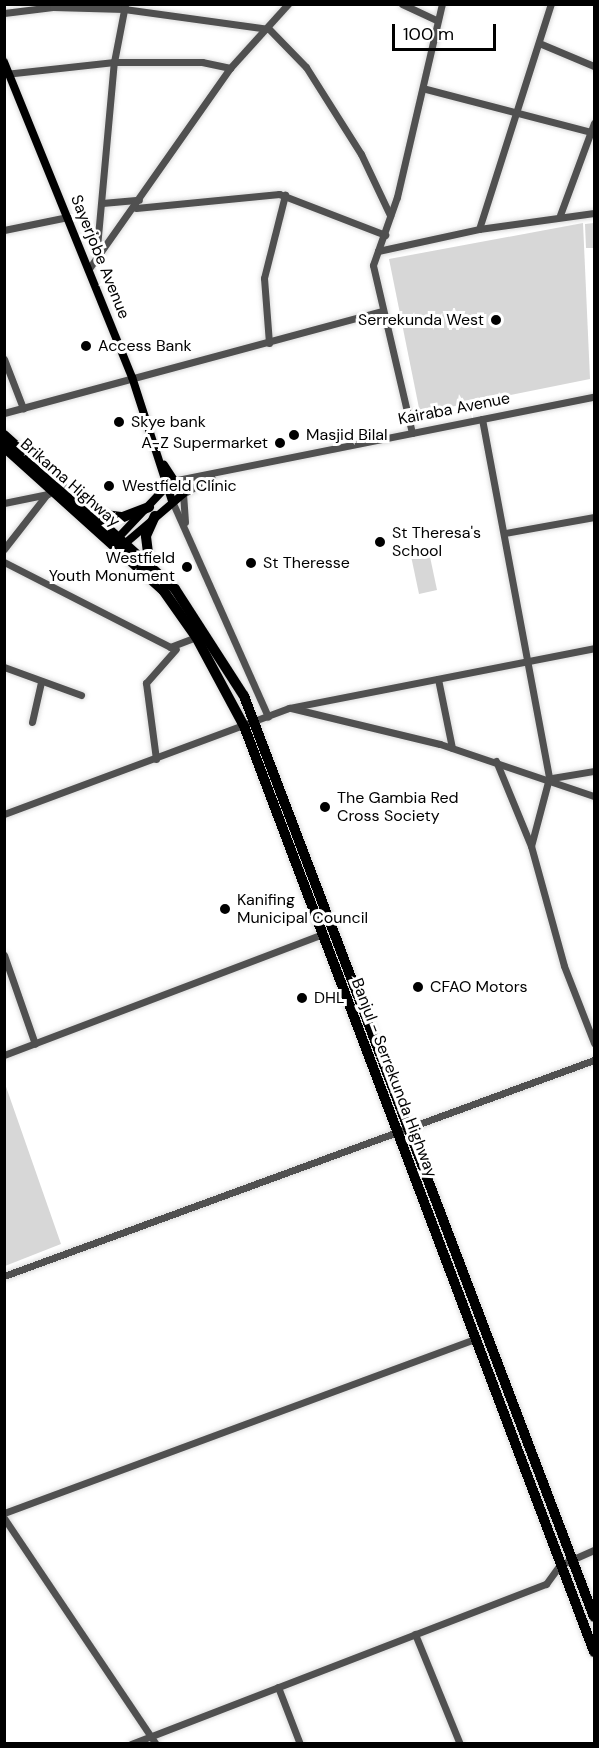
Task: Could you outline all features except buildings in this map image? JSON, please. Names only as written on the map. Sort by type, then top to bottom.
[{"type":"highway","name":"Brikama Highway","points":[[4,435],[97,514],[121,541]]},
{"type":"highway","name":"Brikama Highway","points":[[4,447],[121,541]]},
{"type":"highway","points":[[97,514],[123,517],[152,512],[146,536],[149,562]]},
{"type":"highway","name":"Banjul - Serrekunda Highway","points":[[121,541],[149,562],[198,618],[255,720],[412,1129],[594,1617]]},
{"type":"highway","name":"Banjul - Serrekunda Highway","points":[[121,541],[163,590],[196,637],[244,726],[594,1652]]},
{"type":"main road","name":"Sayerjobe Avenue","points":[[4,62],[132,377],[163,464],[166,486],[172,501]]},
{"type":"main road","name":"Sayerjobe Avenue","points":[[163,464],[177,480],[183,494]]},
{"type":"main road","name":"Kairaba Avenue","points":[[152,512],[166,486],[177,480]]},
{"type":"main road","name":"Kairaba Avenue","points":[[121,541],[152,512],[183,494]]},
{"type":"street","points":[[88,270],[137,204],[230,68],[269,29],[288,4]]},
{"type":"street","points":[[402,4],[436,20]]},
{"type":"street","points":[[412,433],[373,265],[385,235],[426,89],[436,20],[442,4]]},
{"type":"street","points":[[479,229],[514,111],[551,4]]},
{"type":"street","points":[[4,13],[53,7],[124,7],[269,29],[306,68],[360,154],[390,215]]},
{"type":"street","points":[[96,258],[114,62],[124,7]]},
{"type":"street","points":[[539,43],[594,66]]},
{"type":"street","points":[[7,73],[114,62],[202,62],[230,68]]},
{"type":"street","points":[[426,89],[591,132]]},
{"type":"street","points":[[560,215],[594,123]]},
{"type":"street","points":[[102,203],[137,204],[285,195],[385,235]]},
{"type":"street","points":[[268,343],[264,278],[285,195]]},
{"type":"street","points":[[378,251],[479,229],[560,215],[594,213]]},
{"type":"street","points":[[4,230],[68,217]]},
{"type":"street","points":[[4,413],[382,311]]},
{"type":"street","points":[[4,359],[23,408]]},
{"type":"street","name":"Kairaba Avenue","points":[[177,480],[213,476],[594,397]]},
{"type":"street","points":[[482,419],[531,661],[549,778],[531,846]]},
{"type":"street","name":"Kairaba Avenue","points":[[183,494],[213,476]]},
{"type":"street","points":[[4,503],[60,492]]},
{"type":"street","points":[[4,549],[47,494]]},
{"type":"street","points":[[183,494],[186,525]]},
{"type":"street","points":[[172,501],[186,525],[268,717]]},
{"type":"street","points":[[505,533],[594,517]]},
{"type":"street","points":[[4,562],[176,649]]},
{"type":"street","points":[[156,759],[146,683],[176,649],[196,637]]},
{"type":"street","points":[[4,814],[289,708],[594,648]]},
{"type":"street","points":[[4,668],[81,695]]},
{"type":"street","points":[[438,679],[452,748]]},
{"type":"street","points":[[32,722],[41,682]]},
{"type":"street","points":[[289,708],[452,748],[549,778],[594,796]]},
{"type":"street","points":[[496,761],[531,846],[564,966],[594,1043]]},
{"type":"street","points":[[549,778],[594,771]]},
{"type":"street","points":[[4,1055],[323,933]]},
{"type":"street","points":[[4,955],[35,1044]]},
{"type":"street","points":[[4,1276],[412,1129],[594,1060]]},
{"type":"street","points":[[4,1513],[475,1339]]},
{"type":"street","points":[[4,1518],[156,1743]]},
{"type":"street","points":[[131,1743],[546,1584],[562,1564],[594,1550]]},
{"type":"street","points":[[415,1634],[460,1743]]},
{"type":"street","points":[[278,1687],[300,1743]]},
{"type":"shaded area","name":"Serrekunda West","points":[[583,223],[590,379],[420,413],[389,259]]},
{"type":"shaded area","points":[[594,223],[594,248],[586,248],[585,224]]},
{"type":"shaded area","points":[[429,552],[437,590],[419,594],[411,556]]},
{"type":"shaded area","points":[[4,1081],[61,1244],[5,1266],[4,1266]]},
{"type":"place","name":"Serrekunda West","points":[[496,320]]},
{"type":"place","name":"Access Bank","points":[[86,346]]},
{"type":"place","name":"Skye bank","points":[[119,422]]},
{"type":"place","name":"Masjid Bilal","points":[[294,435]]},
{"type":"place","name":"A-Z Supermarket","points":[[280,443]]},
{"type":"place","name":"Westfield Clinic","points":[[109,486]]},
{"type":"place","name":"St Theresa's School","points":[[380,542]]},
{"type":"place","name":"St Theresse","points":[[251,563]]},
{"type":"place","name":"Westfield Youth Monument","points":[[187,567]]},
{"type":"place","name":"The Gambia Red Cross Society","points":[[325,807]]},
{"type":"place","name":"Kanifing Municipal Council","points":[[225,909]]},
{"type":"place","name":"CFAO Motors","points":[[418,987]]},
{"type":"place","name":"DHL","points":[[302,998]]}]
